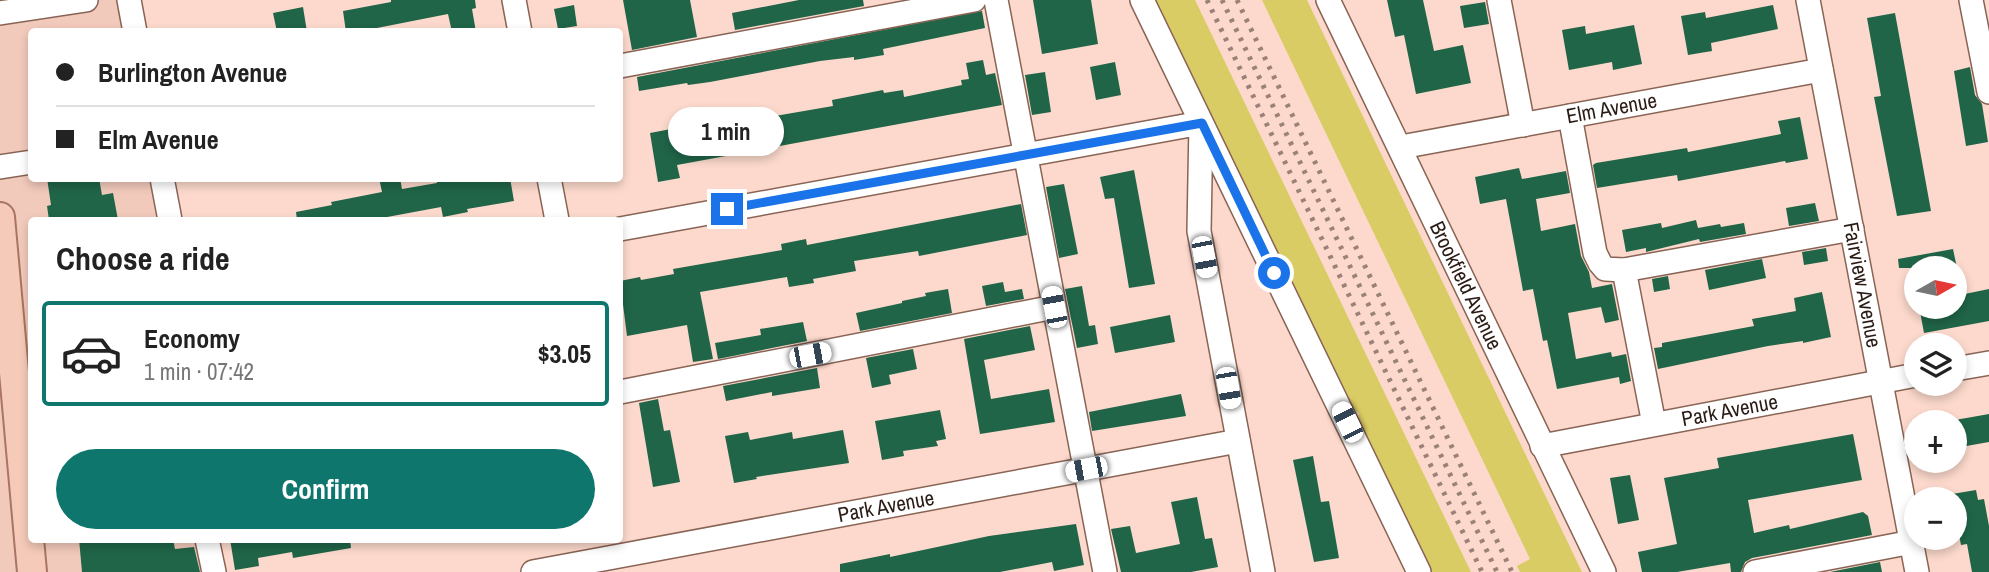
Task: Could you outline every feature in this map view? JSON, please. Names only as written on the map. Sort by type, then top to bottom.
[{"type":"main road","points":[[1,231],[4,299],[22,342],[28,480]]},
{"type":"main road","points":[[31,543],[32,572]]},
{"type":"street","points":[[129,0],[131,28]]},
{"type":"street","points":[[514,0],[519,28]]},
{"type":"street","points":[[623,65],[946,3],[974,0]]},
{"type":"street","points":[[996,0],[1105,572]]},
{"type":"street","points":[[1142,0],[1419,572]]},
{"type":"street","name":"Brookfield Avenue","points":[[1328,0],[1604,572]]},
{"type":"street","points":[[1499,0],[1523,125]]},
{"type":"street","name":"Fairview Avenue","points":[[1808,0],[1904,501]]},
{"type":"street","points":[[1971,0],[1989,92]]},
{"type":"street","points":[[0,13],[40,4],[72,1]]},
{"type":"street","name":"Elm Avenue","points":[[1401,147],[1822,70]]},
{"type":"street","points":[[1570,116],[1595,253],[1605,269],[1624,270],[1852,229]]},
{"type":"street","points":[[623,228],[1202,123]]},
{"type":"street","points":[[1202,123],[1199,231],[1263,572]]},
{"type":"street","points":[[0,167],[28,163]]},
{"type":"street","points":[[164,182],[170,217]]},
{"type":"street","points":[[550,182],[556,217]]},
{"type":"street","points":[[1624,270],[1654,425]]},
{"type":"street","points":[[623,392],[1054,307]]},
{"type":"street","points":[[1967,367],[1989,363]]},
{"type":"street","name":"Park Avenue","points":[[1542,446],[1904,378]]},
{"type":"street","name":"Park Avenue","points":[[533,572],[1238,441]]},
{"type":"street","points":[[209,543],[214,572]]},
{"type":"street","points":[[1757,572],[1904,544]]},
{"type":"street","name":"Fairview Avenue","points":[[1913,550],[1917,572]]},
{"type":"shaded area","points":[[0,0],[129,0],[134,28],[28,28],[28,182],[164,182],[170,217],[28,217],[28,543],[209,543],[214,572],[0,572]]},
{"type":"shaded area","points":[[1155,0],[1195,0],[1471,572],[1431,572],[1358,423],[1359,413],[1351,409],[1284,268],[1283,258],[1276,252]]},
{"type":"shaded area","points":[[1262,0],[1307,0],[1582,572],[1520,572],[1517,566],[1530,559]]},
{"type":"building","points":[[475,0],[476,8],[472,9],[475,28],[451,28],[448,14],[377,28],[345,28],[343,11],[391,2]]},
{"type":"building","points":[[623,0],[690,0],[697,37],[632,50]]},
{"type":"building","points":[[799,0],[863,0],[864,6],[735,30],[732,13]]},
{"type":"building","points":[[1033,0],[1091,0],[1098,44],[1042,54]]},
{"type":"building","points":[[1387,0],[1423,0],[1434,51],[1463,45],[1471,83],[1416,94],[1404,35],[1395,37]]},
{"type":"building","points":[[1485,2],[1489,24],[1464,28],[1460,6]]},
{"type":"building","points":[[574,5],[577,26],[558,28],[554,9]]},
{"type":"building","points":[[1773,5],[1778,29],[1711,43],[1712,51],[1688,55],[1681,16],[1705,12],[1706,18]]},
{"type":"building","points":[[303,7],[306,28],[276,28],[273,13]]},
{"type":"building","points":[[982,11],[985,28],[883,49],[884,55],[854,60],[854,57],[820,61],[710,82],[639,91],[637,77]]},
{"type":"building","points":[[1895,13],[1931,211],[1897,216],[1874,97],[1881,96],[1867,18]]},
{"type":"building","points":[[1634,25],[1642,64],[1613,70],[1612,62],[1569,70],[1562,30],[1585,26],[1586,34]]},
{"type":"building","points":[[983,60],[986,75],[995,73],[1002,105],[677,165],[680,178],[658,182],[650,133],[671,129],[673,141],[776,122],[775,116],[833,106],[832,100],[883,90],[884,93],[903,90],[904,97],[962,85],[961,80],[969,79],[966,63]]},
{"type":"building","points":[[1115,62],[1121,95],[1096,100],[1090,67]]},
{"type":"building","points":[[1970,67],[1975,95],[1982,104],[1988,142],[1966,146],[1954,71]]},
{"type":"building","points":[[1045,72],[1051,112],[1032,115],[1025,75]]},
{"type":"building","points":[[1800,117],[1808,159],[1678,181],[1677,175],[1597,188],[1593,165],[1596,163],[1687,148],[1688,152],[1781,134],[1778,121]]},
{"type":"building","points":[[1519,168],[1522,179],[1566,171],[1570,193],[1536,199],[1541,231],[1575,224],[1581,256],[1589,272],[1592,288],[1612,284],[1619,320],[1605,323],[1601,307],[1568,313],[1576,359],[1611,352],[1612,357],[1626,354],[1631,381],[1620,384],[1619,377],[1557,389],[1547,340],[1543,341],[1533,289],[1523,291],[1506,199],[1480,204],[1475,177]]},
{"type":"building","points":[[1134,170],[1155,284],[1129,288],[1114,198],[1105,199],[1100,177]]},
{"type":"building","points":[[48,182],[100,182],[102,195],[113,193],[117,217],[49,217],[47,206],[51,205]]},
{"type":"building","points":[[380,182],[401,182],[402,189],[437,182],[511,182],[514,201],[467,209],[468,212],[443,217],[441,207],[387,217],[297,217],[296,212],[382,192]]},
{"type":"building","points":[[1064,184],[1078,254],[1059,258],[1046,187]]},
{"type":"building","points":[[1815,203],[1819,221],[1789,226],[1786,208]]},
{"type":"building","points":[[1021,204],[1027,235],[919,256],[918,251],[854,261],[856,271],[813,279],[814,283],[789,287],[787,277],[700,292],[713,359],[693,362],[687,325],[627,336],[623,280],[674,274],[673,269],[782,250],[781,244],[806,239],[807,245]]},
{"type":"building","points":[[1696,220],[1698,228],[1744,223],[1746,234],[1700,242],[1699,239],[1646,252],[1646,248],[1626,252],[1622,230],[1661,223],[1662,228]]},
{"type":"building","points":[[1826,248],[1828,261],[1804,265],[1802,252]]},
{"type":"building","points":[[1953,249],[1954,256],[1914,256]]},
{"type":"building","points":[[1904,258],[1904,268],[1899,268],[1898,259]]},
{"type":"building","points":[[1762,259],[1766,278],[1709,290],[1705,270]]},
{"type":"building","points":[[1668,276],[1670,289],[1654,292],[1652,279]]},
{"type":"building","points":[[1003,282],[1005,292],[1022,289],[1024,299],[986,306],[982,286]]},
{"type":"building","points":[[1082,286],[1089,326],[1095,325],[1098,344],[1077,348],[1065,289]]},
{"type":"building","points":[[948,289],[952,313],[860,331],[856,313]]},
{"type":"building","points":[[1989,289],[1989,321],[1924,333],[1921,319],[1967,319],[1967,294]]},
{"type":"building","points":[[1822,292],[1831,337],[1768,346],[1658,369],[1654,348],[1662,347],[1662,343],[1754,326],[1752,319],[1796,311],[1794,298]]},
{"type":"building","points":[[1170,315],[1175,342],[1115,353],[1110,327]]},
{"type":"building","points":[[803,322],[807,341],[718,359],[715,343],[761,335],[760,329]]},
{"type":"building","points":[[1030,326],[1035,350],[984,360],[991,399],[1049,389],[1055,422],[980,434],[964,339]]},
{"type":"building","points":[[913,349],[917,369],[889,375],[891,384],[872,388],[866,358]]},
{"type":"building","points":[[817,368],[820,388],[772,396],[772,392],[726,401],[723,386]]},
{"type":"building","points":[[1181,394],[1186,416],[1092,431],[1089,412]]},
{"type":"building","points":[[658,399],[664,431],[670,430],[680,482],[653,487],[639,403]]},
{"type":"building","points":[[940,410],[946,439],[936,441],[938,446],[903,451],[904,456],[882,460],[875,421]]},
{"type":"building","points":[[1989,414],[1989,442],[1967,446],[1967,418]]},
{"type":"building","points":[[843,430],[849,463],[756,477],[757,479],[734,483],[725,436],[748,432],[750,440],[792,432],[793,439]]},
{"type":"building","points":[[1853,434],[1862,480],[1748,500],[1754,533],[1789,525],[1790,529],[1863,512],[1868,516],[1872,535],[1752,558],[1745,562],[1741,572],[1731,572],[1730,563],[1677,572],[1642,572],[1638,552],[1677,544],[1664,478],[1719,468],[1717,458]]},
{"type":"building","points":[[1313,456],[1321,502],[1329,501],[1339,558],[1314,562],[1293,460]]},
{"type":"building","points":[[1630,475],[1639,520],[1618,524],[1610,478]]},
{"type":"building","points":[[1976,490],[1978,500],[1984,499],[1989,526],[1989,572],[1972,572],[1967,544],[1967,492]]},
{"type":"building","points":[[1197,497],[1205,539],[1212,538],[1218,567],[1191,572],[1121,572],[1111,529],[1130,526],[1136,553],[1180,544],[1171,502]]},
{"type":"building","points":[[1076,524],[1084,565],[1054,571],[1052,562],[1000,572],[840,572],[840,564],[890,554],[890,557],[989,536]]},
{"type":"building","points":[[79,543],[174,543],[175,549],[194,547],[200,572],[82,572]]},
{"type":"building","points":[[231,543],[350,543],[351,548],[293,558],[292,552],[258,558],[259,566],[235,570]]},
{"type":"building","points":[[1880,562],[1882,572],[1830,572]]},
{"type":"railway","points":[[1207,0],[1482,572]]},
{"type":"railway","points":[[1222,0],[1497,572]]},
{"type":"railway","points":[[1237,0],[1512,572]]},
{"type":"route","points":[[727,209],[1202,123],[1274,273]]}]
